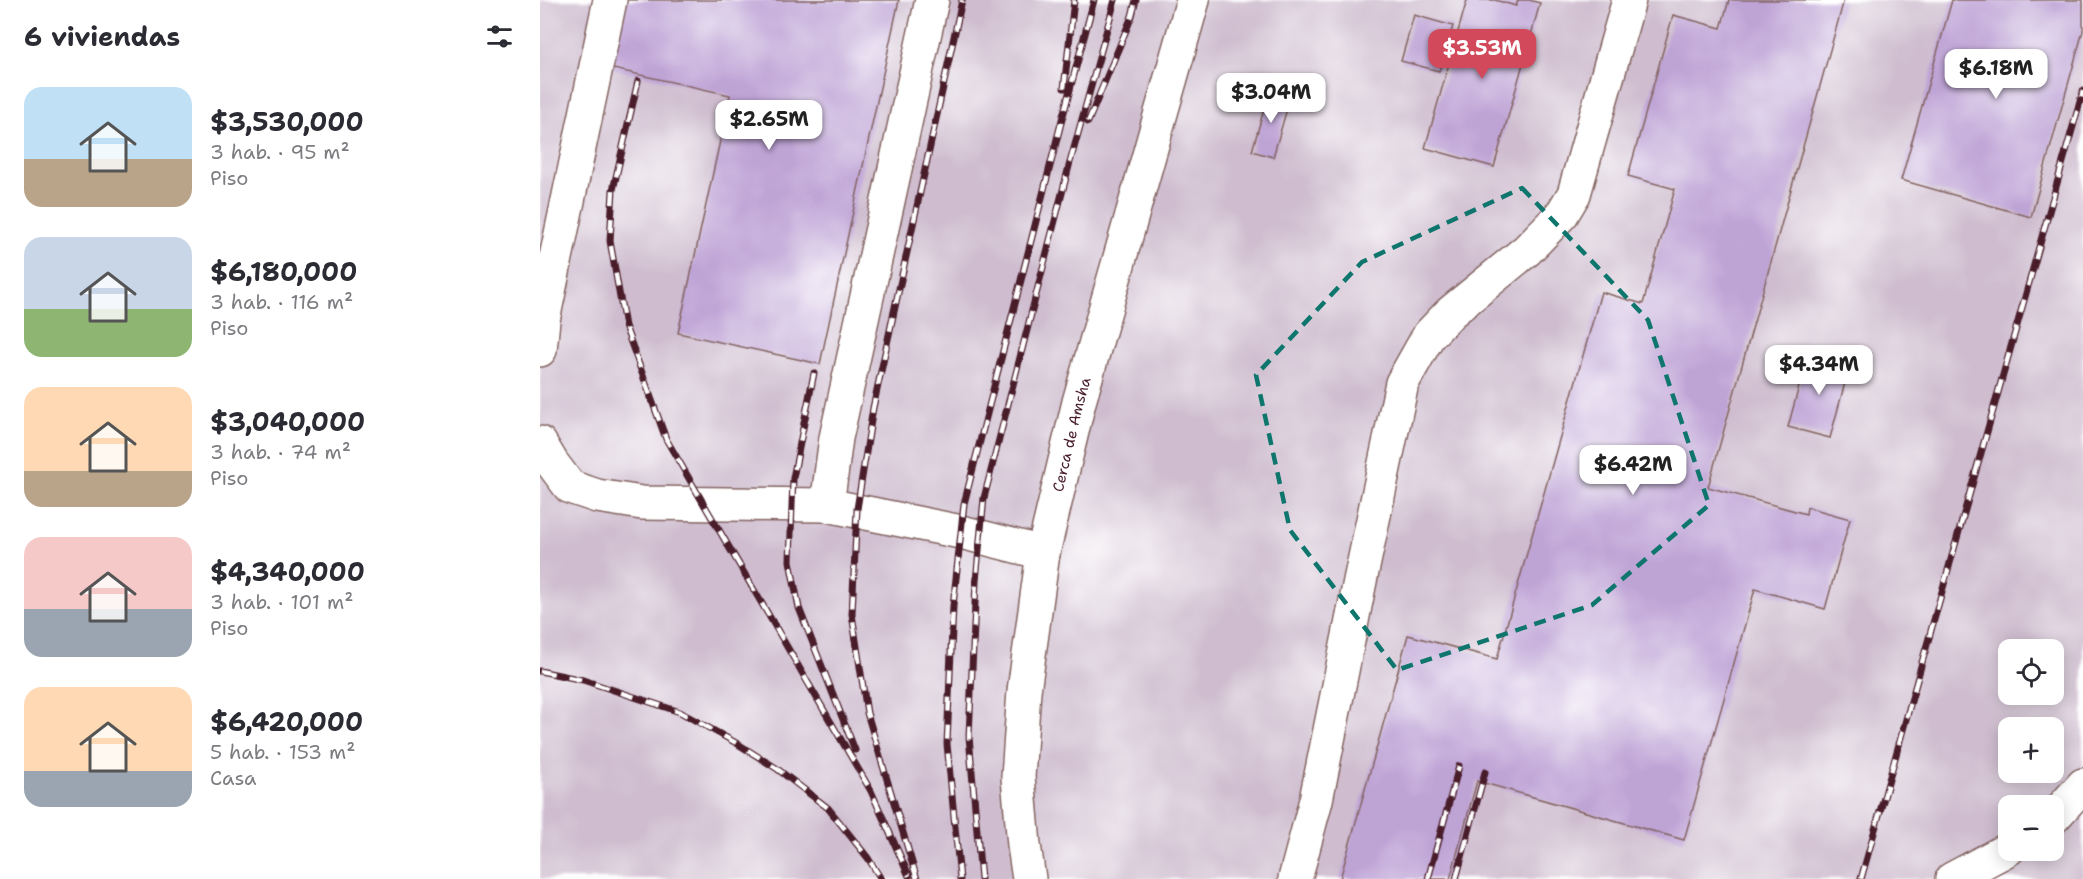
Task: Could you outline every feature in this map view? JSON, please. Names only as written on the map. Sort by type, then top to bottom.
[{"type":"lane","points":[[540,350],[543,320],[610,0]]},
{"type":"lane","points":[[827,505],[836,438],[932,0]]},
{"type":"lane","name":"Cerca de Amsha","points":[[1029,879],[1018,777],[1024,691],[1043,553],[1079,402],[1193,0]]},
{"type":"lane","points":[[1295,879],[1316,800],[1357,592],[1402,383],[1429,335],[1450,313],[1527,250],[1562,214],[1574,194],[1629,0]]},
{"type":"lane","points":[[540,443],[570,487],[597,496],[642,503],[827,505],[961,532],[1043,553]]},
{"type":"lane","points":[[2064,806],[2083,785]]},
{"type":"lane","points":[[1952,879],[1998,854]]},
{"type":"highlighted area","points":[[1522,188],[1648,320],[1709,505],[1592,605],[1397,670],[1290,530],[1256,375],[1362,262]]},
{"type":"shaded area","points":[[540,0],[2083,0],[2083,879],[540,879]]},
{"type":"building","points":[[614,0],[899,0],[820,364],[678,333],[730,95],[600,66]]},
{"type":"building","points":[[1467,0],[1495,0],[1516,6],[1518,0],[1540,3],[1494,167],[1425,148]]},
{"type":"building","points":[[1729,0],[1844,0],[1708,487],[1806,514],[1807,507],[1850,519],[1825,609],[1755,589],[1684,840],[1477,781],[1450,879],[1340,879],[1408,635],[1497,659],[1601,292],[1643,304],[1675,189],[1628,176],[1673,15],[1721,28]]},
{"type":"building","points":[[1952,0],[2083,0],[2083,31],[2031,217],[1901,180]]},
{"type":"building","points":[[1414,15],[1453,26],[1439,71],[1401,61]]},
{"type":"building","points":[[1269,92],[1290,98],[1273,157],[1252,151]]},
{"type":"building","points":[[1808,353],[1850,364],[1830,438],[1788,427]]},
{"type":"railway","points":[[917,879],[867,713],[852,614],[857,509],[873,408],[962,0]]},
{"type":"railway","points":[[1064,88],[1074,0]]},
{"type":"railway","points":[[960,879],[947,744],[953,606],[964,504],[1094,0]]},
{"type":"railway","points":[[981,879],[969,736],[976,581],[984,498],[1069,166],[1115,0]]},
{"type":"railway","points":[[1088,122],[1132,16],[1136,0]]},
{"type":"railway","points":[[638,81],[613,190],[610,241],[625,326],[666,439],[871,791],[909,876]]},
{"type":"railway","points":[[1861,879],[2083,91]]},
{"type":"railway","points":[[814,373],[793,478],[790,561],[799,608],[855,750]]},
{"type":"railway","points":[[540,671],[583,680],[680,712],[738,744],[776,768],[828,808],[868,858],[881,879]]},
{"type":"railway","points":[[1428,879],[1459,766]]},
{"type":"railway","points":[[1456,879],[1485,772]]}]
